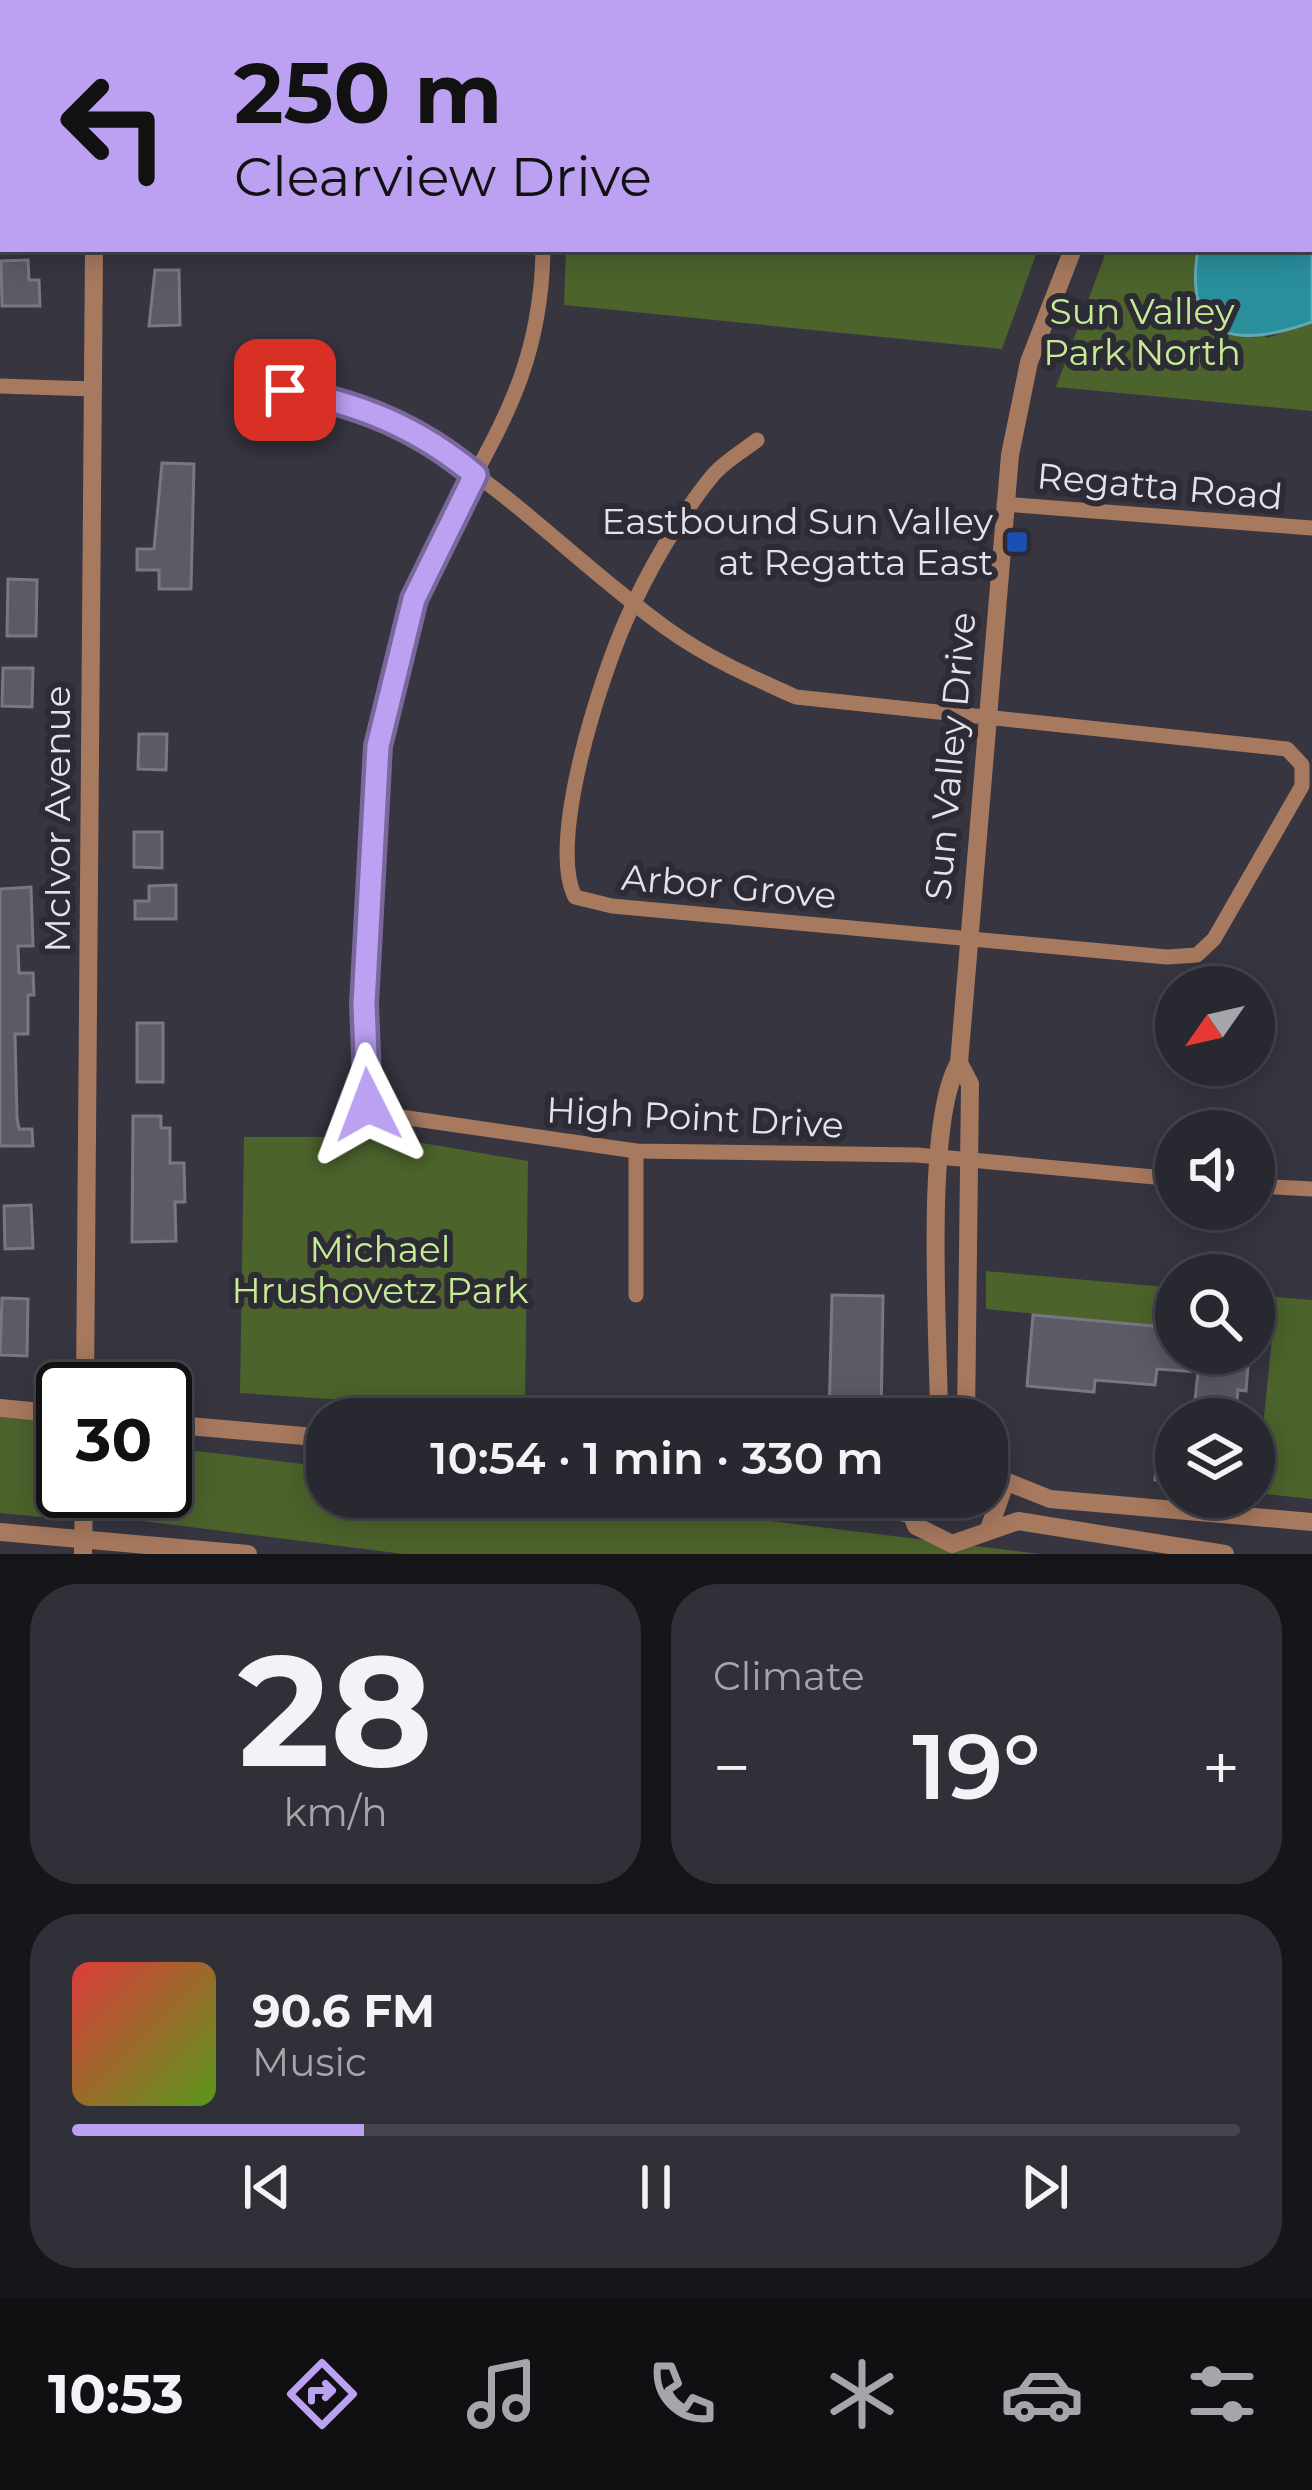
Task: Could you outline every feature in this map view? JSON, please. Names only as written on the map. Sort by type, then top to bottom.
[{"type":"street","name":"McIvor Avenue","points":[[85,1362],[94,252]]},
{"type":"street","points":[[475,475],[521,387],[534,349],[543,252]]},
{"type":"street","name":"Sun Valley Drive","points":[[965,1398],[946,1084],[959,1064],[1004,504],[1029,362],[1072,252]]},
{"type":"street","points":[[0,386],[93,388]]},
{"type":"street","points":[[252,388],[328,398],[388,418],[443,448],[634,603],[732,669],[796,697],[1287,749],[1302,765],[1303,786],[1214,939],[1197,955],[968,940]]},
{"type":"street","points":[[634,603],[715,472],[757,440]]},
{"type":"street","name":"High Point Drive","points":[[475,475],[414,599],[378,746],[364,1004],[368,1105],[387,1115],[636,1151],[954,1158]]},
{"type":"street","name":"Regatta Road","points":[[1004,504],[1312,529]]},
{"type":"street","name":"Arbor Grove","points":[[634,603],[605,675],[571,812],[567,880],[575,897],[612,906],[968,940]]},
{"type":"street","name":"Sun Valley Drive","points":[[940,1398],[954,1158],[970,1084],[959,1064]]},
{"type":"street","points":[[636,1151],[636,1295]]},
{"type":"street","points":[[954,1158],[1155,1176]]},
{"type":"street","points":[[1275,1187],[1312,1189]]},
{"type":"street","points":[[0,1408],[36,1411]]},
{"type":"street","points":[[192,1426],[306,1436]]},
{"type":"street","points":[[1008,1482],[1050,1499],[1312,1522]]},
{"type":"street","points":[[915,1518],[926,1535],[952,1544],[989,1528],[1030,1522],[1225,1554]]},
{"type":"street","points":[[989,1528],[994,1518]]},
{"type":"street","points":[[0,1532],[83,1547],[248,1554]]},
{"type":"green space","name":"Sun Valley Park North","points":[[566,252],[1037,252],[1002,349],[564,305]]},
{"type":"green space","name":"Sun Valley Park North","points":[[1106,252],[1198,252],[1196,262],[1267,338],[1312,322],[1312,411],[1056,387]]},
{"type":"green space","name":"Michael Hrushovetz Park","points":[[244,1137],[387,1137],[528,1161],[525,1398],[315,1398],[240,1393]]},
{"type":"green space","points":[[986,1271],[1155,1286],[1153,1326],[986,1309]]},
{"type":"green space","points":[[1275,1297],[1312,1300],[1312,1499],[1275,1495],[1275,1398],[1266,1398],[1268,1374],[1275,1374]]},
{"type":"green space","points":[[0,1417],[36,1420],[36,1516],[0,1513]]},
{"type":"green space","points":[[192,1450],[306,1464],[306,1518],[746,1518],[1041,1554],[404,1554],[119,1518],[192,1518]]},
{"type":"water","points":[[1198,252],[1312,252],[1312,322],[1262,335],[1223,331],[1209,321],[1199,304]]},
{"type":"building","points":[[28,260],[29,280],[39,280],[40,306],[2,306],[1,261]]},
{"type":"building","points":[[155,270],[179,270],[180,325],[149,326]]},
{"type":"building","points":[[162,463],[194,464],[191,589],[159,589],[159,570],[137,570],[137,549],[154,549]]},
{"type":"building","points":[[8,579],[37,580],[36,636],[7,636]]},
{"type":"building","points":[[3,668],[33,668],[32,707],[2,706]]},
{"type":"building","points":[[139,734],[167,734],[166,770],[138,769]]},
{"type":"building","points":[[134,832],[162,832],[162,868],[134,867]]},
{"type":"building","points":[[176,885],[176,919],[135,919],[135,901],[149,901],[149,886]]},
{"type":"building","points":[[31,887],[33,946],[18,946],[19,973],[33,973],[34,995],[28,995],[28,1034],[15,1034],[17,1117],[19,1129],[32,1129],[33,1146],[0,1146],[0,889]]},
{"type":"building","points":[[137,1023],[163,1023],[163,1082],[137,1082]]},
{"type":"building","points":[[133,1116],[161,1116],[161,1128],[170,1128],[170,1163],[184,1163],[185,1202],[175,1202],[176,1241],[132,1242]]},
{"type":"building","points":[[31,1205],[33,1248],[5,1249],[4,1206]]},
{"type":"building","points":[[832,1295],[883,1296],[881,1398],[830,1398]]},
{"type":"building","points":[[2,1298],[28,1299],[27,1356],[0,1355]]},
{"type":"building","points":[[1033,1315],[1155,1326],[1155,1385],[1095,1380],[1094,1392],[1027,1386]]},
{"type":"building","points":[[1198,1374],[1247,1374],[1246,1391],[1238,1390],[1237,1398],[1195,1398]]},
{"type":"place","name":"Eastbound Sun Valley at Regatta East","points":[[1017,542]]},
{"type":"route","points":[[285,390],[388,418],[443,448],[475,475],[452,513],[414,599],[378,746],[364,1004],[368,1105]]}]
